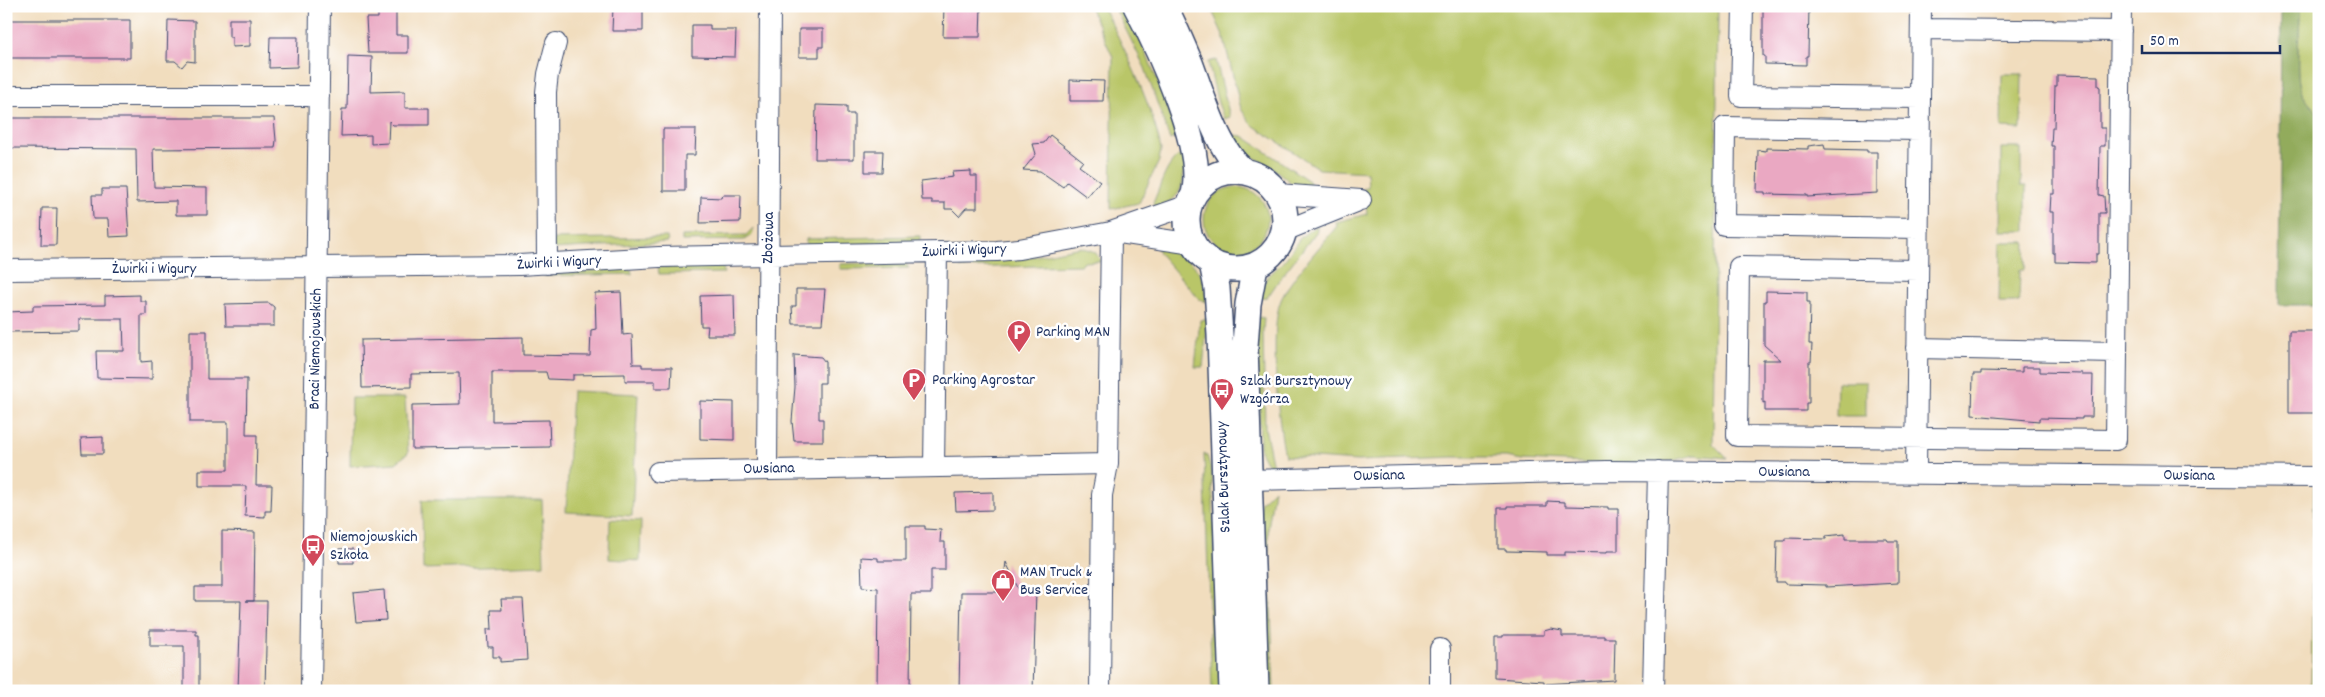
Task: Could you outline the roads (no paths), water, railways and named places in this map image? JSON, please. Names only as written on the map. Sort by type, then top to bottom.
[{"type":"main road","points":[[1136,6],[1160,56],[1184,119],[1196,166],[1196,185],[1191,199],[1186,225],[1193,244],[1204,258],[1212,263],[1233,269],[1255,266],[1274,252],[1284,231],[1284,212],[1277,194],[1269,184],[1258,176],[1246,172],[1228,172],[1211,177],[1191,199]]},
{"type":"main road","points":[[1164,6],[1211,119],[1232,161],[1246,172]]},
{"type":"main road","name":"Szlak Bursztynowy","points":[[1212,263],[1217,288],[1220,335],[1232,691]]},
{"type":"main road","name":"Szlak Bursztynowy","points":[[1255,266],[1245,326],[1256,691]]},
{"type":"street","name":"Braci Niemojowskich","points":[[311,691],[320,6]]},
{"type":"street","name":"Zbożowa","points":[[767,470],[770,6]]},
{"type":"street","points":[[1743,6],[1741,96],[1920,98]]},
{"type":"street","points":[[1916,473],[1921,6]]},
{"type":"street","points":[[1918,270],[1739,267],[1737,436],[2116,440],[2121,6]]},
{"type":"street","points":[[1921,29],[2121,31]]},
{"type":"street","points":[[547,264],[546,92],[549,66],[556,43]]},
{"type":"street","points":[[6,96],[319,96]]},
{"type":"street","points":[[1919,228],[1724,225],[1724,127],[1920,130]]},
{"type":"street","points":[[1277,194],[1361,200],[1284,231]]},
{"type":"street","name":"Żwirki i Wigury","points":[[6,270],[547,264],[659,257],[1019,250],[1110,232],[1191,199]]},
{"type":"street","points":[[1100,691],[1102,495],[1108,464],[1110,232]]},
{"type":"street","name":"Żwirki i Wigury","points":[[1110,232],[1193,244]]},
{"type":"street","points":[[934,466],[937,252]]},
{"type":"street","points":[[1917,348],[2117,352]]},
{"type":"street","name":"Owsiana","points":[[658,472],[1108,464]]},
{"type":"street","points":[[1653,691],[1658,471]]},
{"type":"street","name":"Owsiana","points":[[1249,480],[1658,471],[2319,477]]},
{"type":"street","points":[[1440,649],[1440,691]]},
{"type":"place","name":"Parking MAN","points":[[1019,353]]},
{"type":"place","name":"Parking Agrostar","points":[[914,401]]},
{"type":"place","name":"Szlak Bursztynowy Wzgórza","points":[[1222,411]]},
{"type":"place","name":"Niemojowskich Szkoła","points":[[313,567]]},
{"type":"place","name":"MAN Truck & Bus Service","points":[[1003,602]]}]
